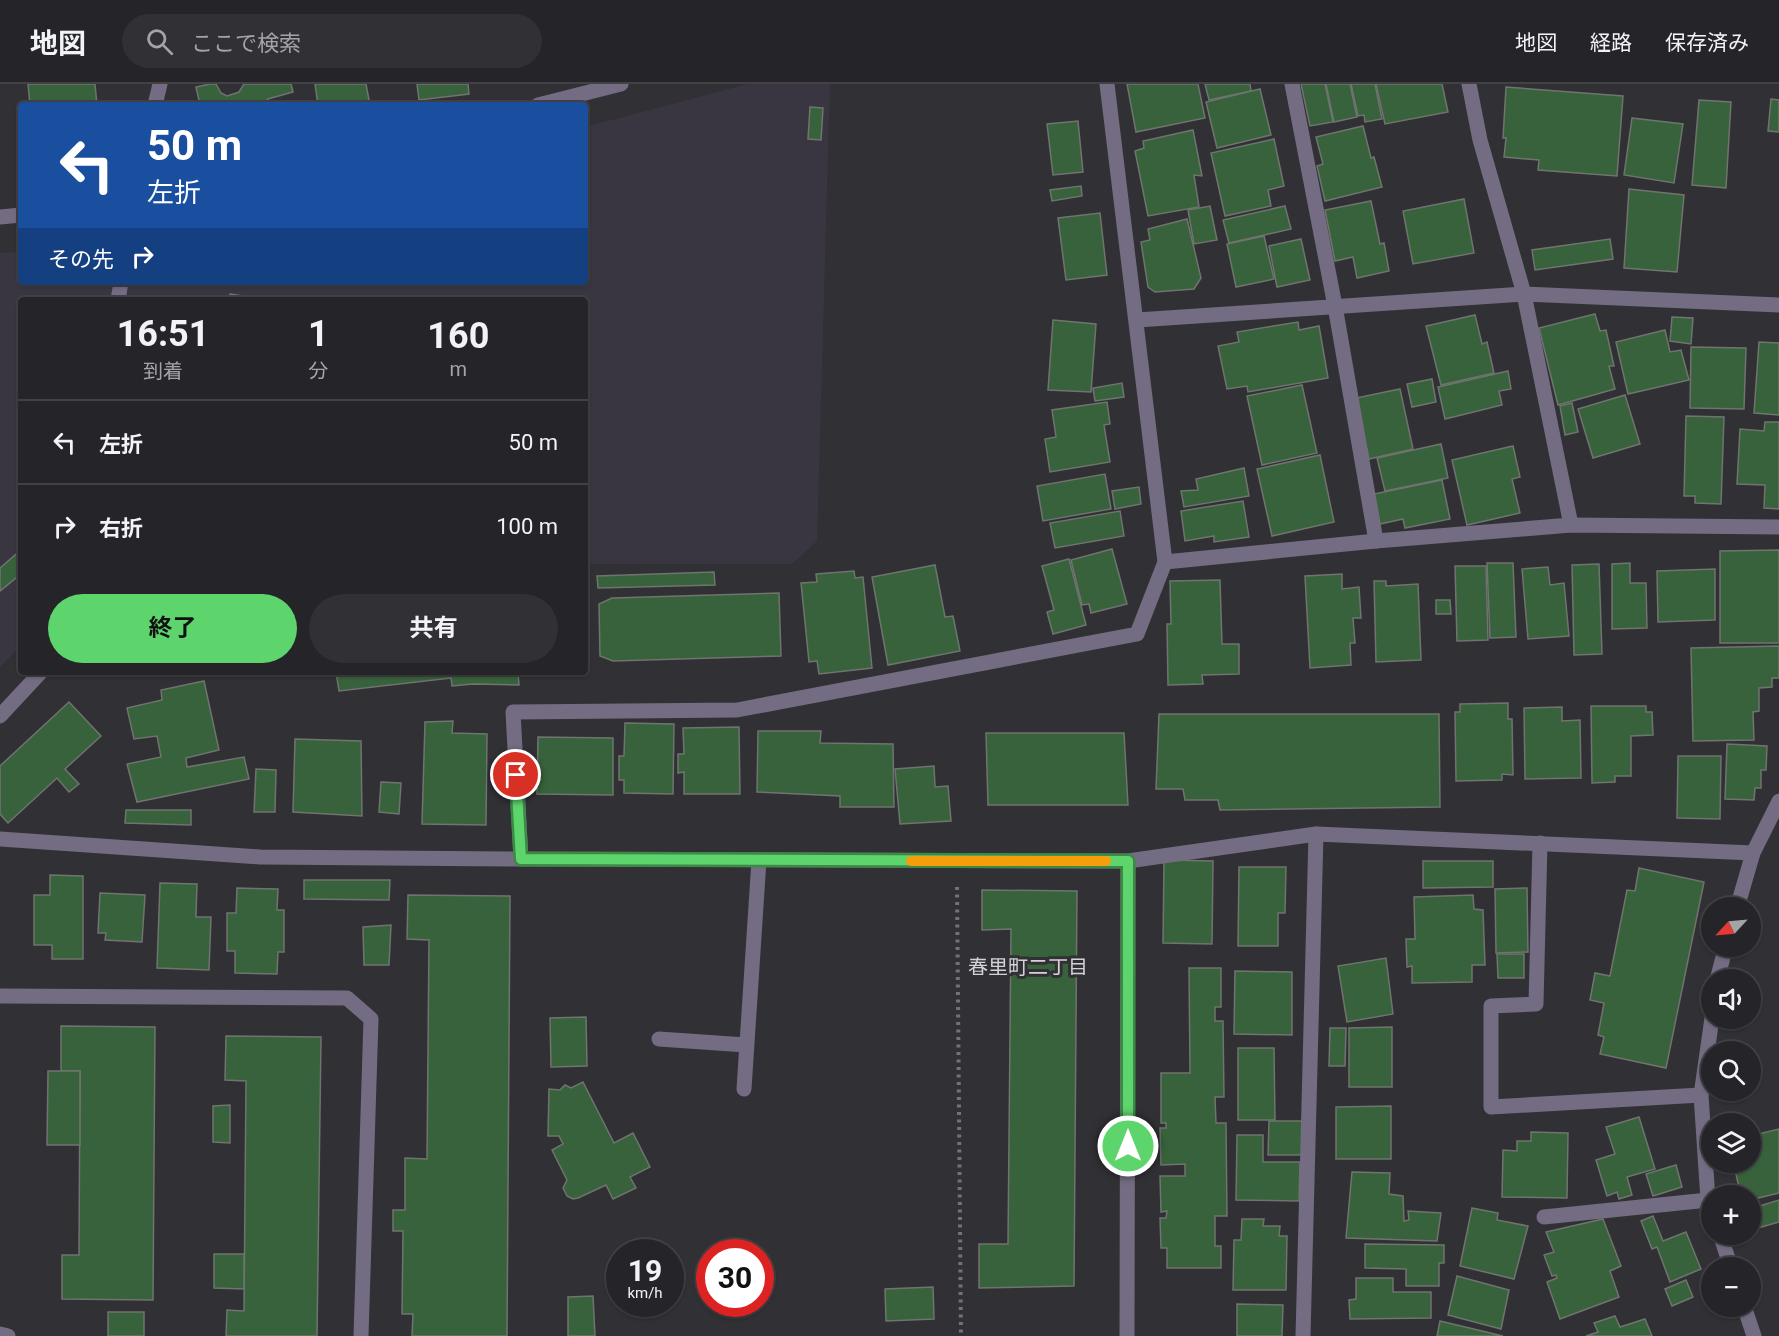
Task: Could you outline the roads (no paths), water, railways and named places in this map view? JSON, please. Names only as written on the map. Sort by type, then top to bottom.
[{"type":"street","points":[[156,102],[160,84]]},
{"type":"street","points":[[521,859],[513,712],[737,710],[1137,634],[1165,562],[1107,84]]},
{"type":"street","points":[[1292,84],[1335,306],[1376,541]]},
{"type":"street","points":[[1469,84],[1480,140],[1524,294],[1571,525]]},
{"type":"street","points":[[550,102],[616,85]]},
{"type":"street","points":[[0,217],[18,215]]},
{"type":"street","points":[[1137,320],[1524,294],[1779,305]]},
{"type":"street","points":[[1165,562],[1571,525],[1779,527]]},
{"type":"street","points":[[0,716],[38,675]]},
{"type":"street","points":[[1740,897],[1752,853],[1779,801]]},
{"type":"street","points":[[0,838],[260,856],[521,859],[1128,861],[1316,834],[1752,853]]},
{"type":"street","points":[[1303,1336],[1316,834]]},
{"type":"street","points":[[1540,843],[1536,1004],[1491,1006],[1491,1107],[1701,1095]]},
{"type":"street","points":[[744,1089],[759,860]]},
{"type":"street","points":[[1127,1336],[1128,861]]},
{"type":"street","points":[[0,996],[347,998],[371,1019],[361,1336]]},
{"type":"street","points":[[659,1039],[746,1045]]},
{"type":"street","points":[[1701,1101],[1708,1185]]},
{"type":"street","points":[[1545,1217],[1701,1206]]},
{"type":"street","points":[[1748,1317],[1754,1336]]},
{"type":"street","points":[[0,1334],[8,1336]]},
{"type":"district","name":"春里町二丁目","points":[[1028,967]]}]
